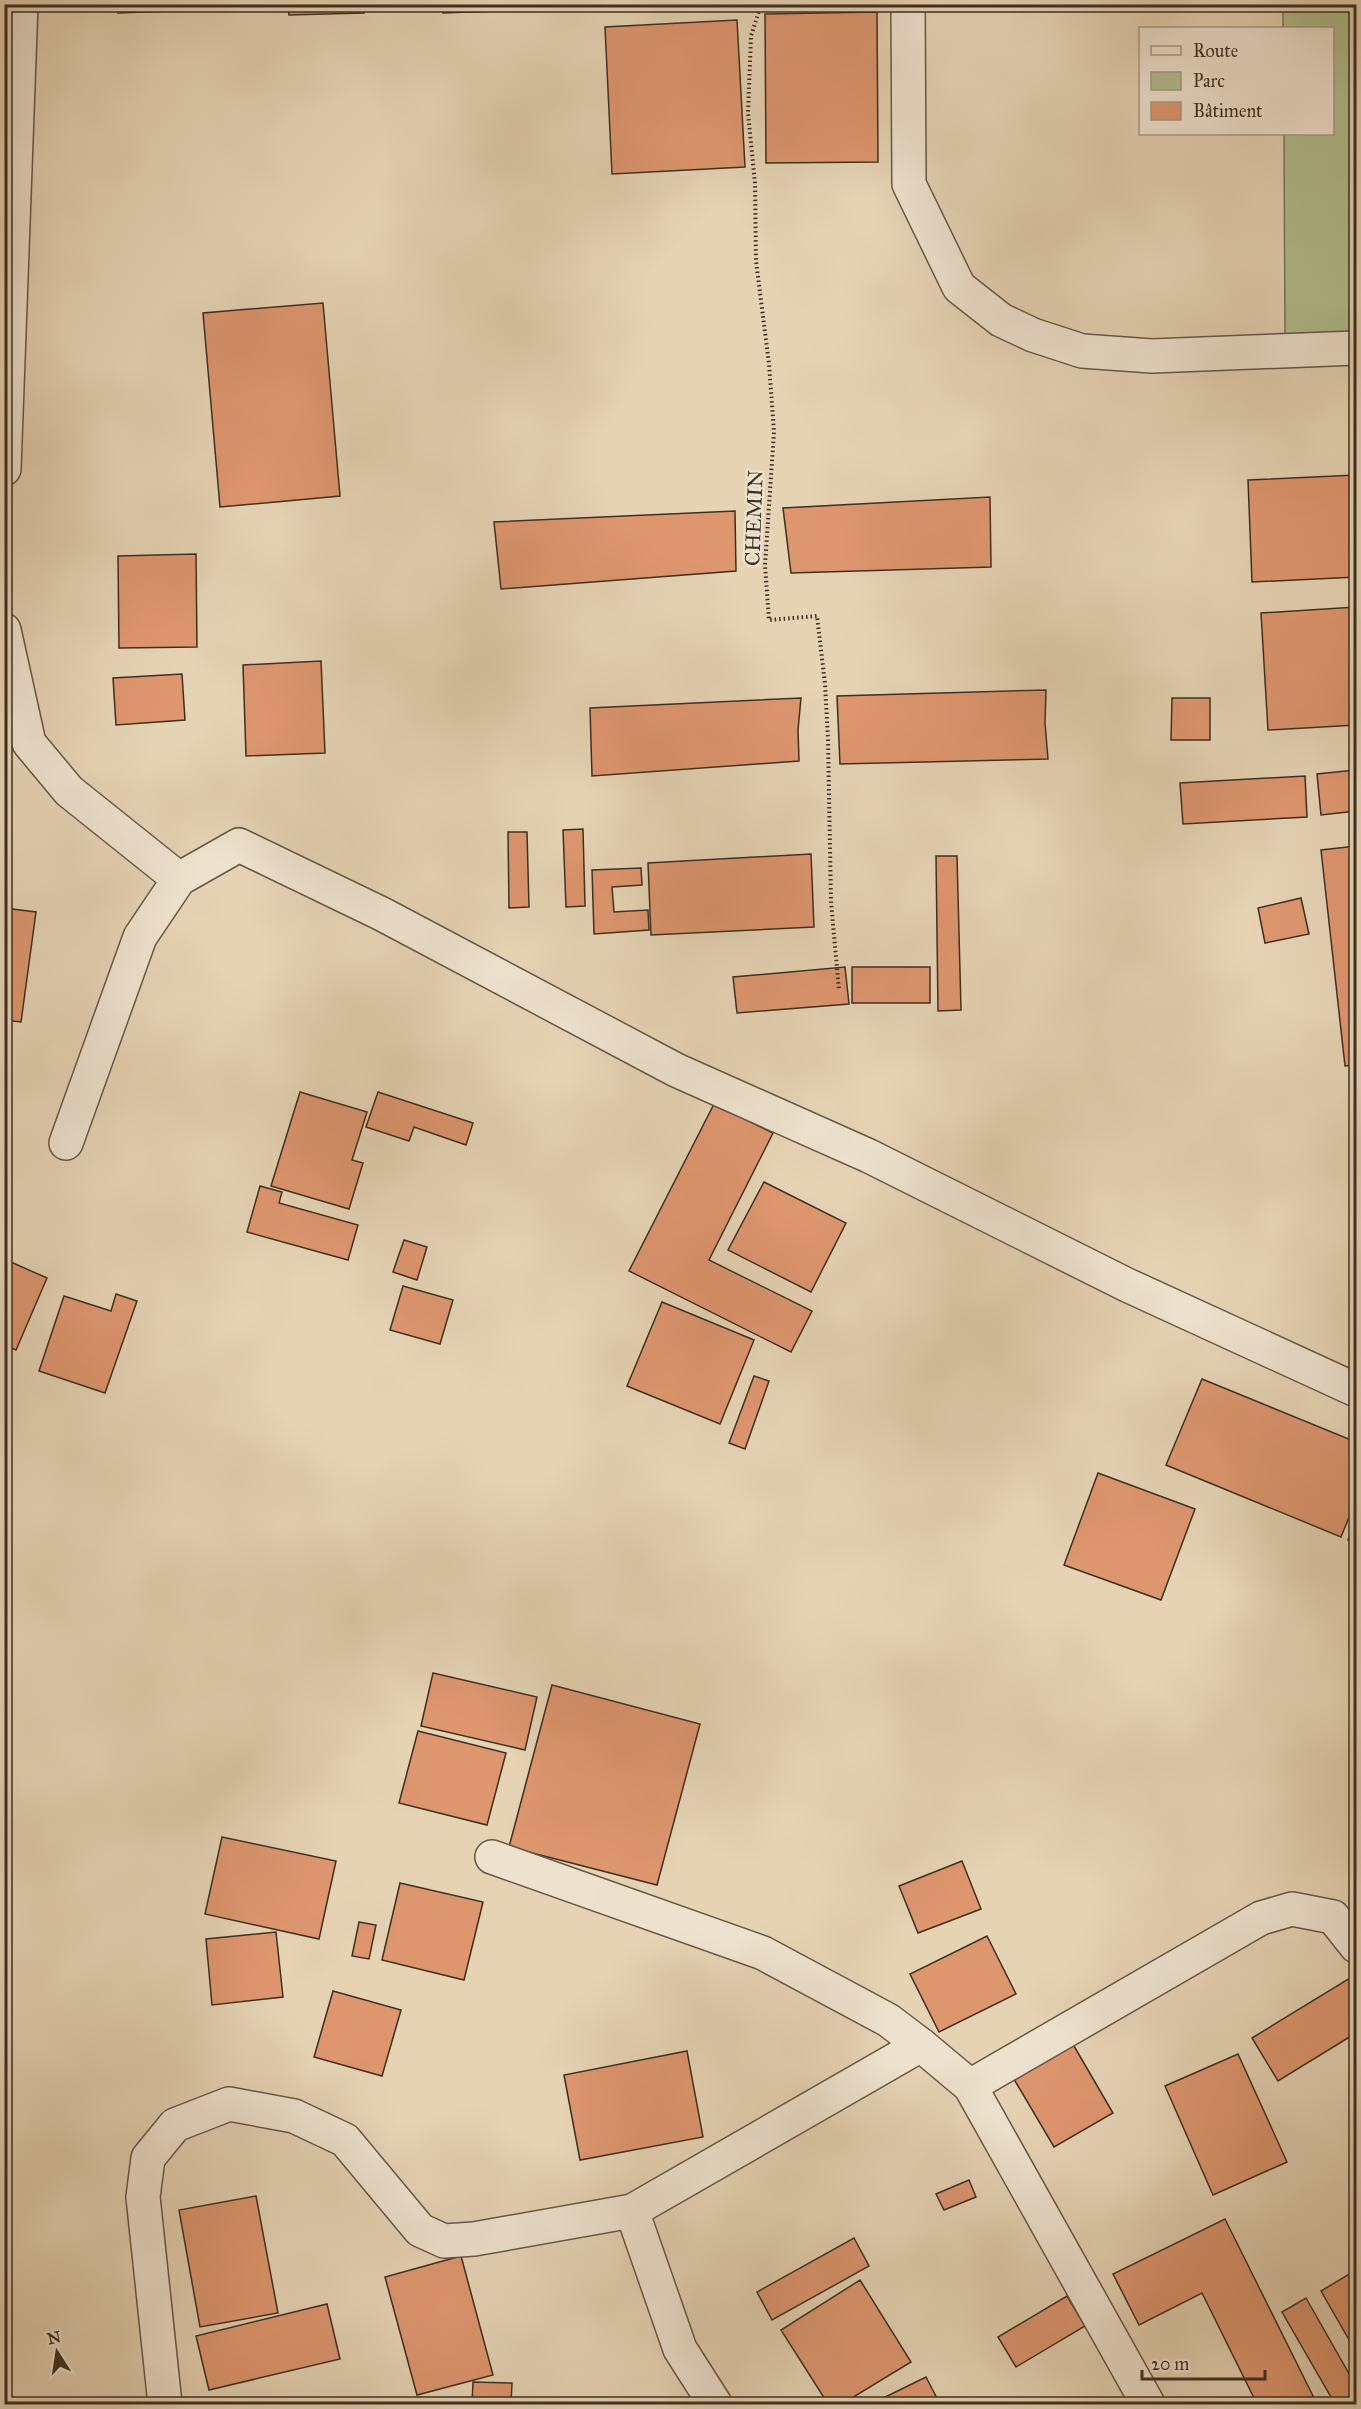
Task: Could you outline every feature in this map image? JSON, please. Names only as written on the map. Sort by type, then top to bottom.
[{"type":"street","points":[[4,469],[21,4]]},
{"type":"street","points":[[908,4],[909,184],[959,287],[1002,320],[1082,351],[1152,356],[1356,348]]},
{"type":"street","points":[[4,630],[29,743],[69,791],[179,879]]},
{"type":"street","points":[[66,1143],[140,937],[179,879],[239,845],[382,914],[676,1070],[869,1156],[1127,1285],[1356,1390]]},
{"type":"street","points":[[492,1857],[763,1953],[888,2020],[921,2044],[970,2086],[1148,2404]]},
{"type":"street","points":[[970,2086],[1261,1918],[1292,1909],[1333,1917],[1356,1946]]},
{"type":"street","points":[[165,2404],[143,2197],[148,2158],[175,2125],[229,2104],[294,2116],[345,2140],[420,2230],[444,2241],[474,2239],[632,2211],[921,2044]]},
{"type":"street","points":[[632,2211],[680,2349],[715,2404]]},
{"type":"path","name":"CHEMIN","points":[[769,4],[759,11],[752,36],[748,113],[755,183],[756,261],[769,364],[774,432],[765,566],[769,620],[817,616],[828,728],[831,902],[839,990]]},
{"type":"green space","points":[[1283,5],[1356,5],[1356,336],[1285,336],[1284,135],[1334,135],[1334,27],[1283,27]]},
{"type":"building","points":[[118,4],[199,4],[199,10],[118,13]]},
{"type":"building","points":[[288,4],[364,4],[364,13],[289,15]]},
{"type":"building","points":[[443,4],[520,4],[520,10],[443,13]]},
{"type":"building","points":[[877,12],[878,162],[766,163],[765,14]]},
{"type":"building","points":[[737,20],[745,167],[612,174],[605,27]]},
{"type":"building","points":[[323,303],[340,496],[220,507],[203,313]]},
{"type":"building","points":[[1356,475],[1356,577],[1252,582],[1248,480]]},
{"type":"building","points":[[990,497],[991,567],[791,573],[783,508]]},
{"type":"building","points":[[735,511],[736,571],[501,589],[494,522]]},
{"type":"building","points":[[196,554],[197,647],[119,648],[118,556]]},
{"type":"building","points":[[1356,607],[1356,725],[1268,730],[1261,613]]},
{"type":"building","points":[[321,661],[325,753],[246,756],[243,665]]},
{"type":"building","points":[[182,674],[185,720],[116,725],[113,678]]},
{"type":"building","points":[[1046,690],[1045,723],[1048,759],[840,764],[837,696]]},
{"type":"building","points":[[801,698],[798,730],[799,761],[592,776],[590,708]]},
{"type":"building","points":[[1172,698],[1210,698],[1210,740],[1171,740]]},
{"type":"building","points":[[1355,770],[1356,811],[1321,815],[1317,774]]},
{"type":"building","points":[[1305,776],[1307,817],[1183,824],[1180,783]]},
{"type":"building","points":[[583,829],[585,906],[566,907],[563,830]]},
{"type":"building","points":[[508,832],[527,832],[529,907],[509,908]]},
{"type":"building","points":[[1356,846],[1356,1065],[1345,1066],[1321,850]]},
{"type":"building","points":[[811,854],[814,927],[651,935],[648,863]]},
{"type":"building","points":[[936,856],[957,856],[961,1010],[938,1011]]},
{"type":"building","points":[[641,868],[642,885],[612,887],[614,912],[648,910],[649,930],[594,934],[592,870]]},
{"type":"building","points":[[1301,898],[1309,934],[1265,943],[1258,908]]},
{"type":"building","points":[[4,908],[36,912],[21,1022],[4,1020]]},
{"type":"building","points":[[845,967],[849,1004],[737,1013],[733,977]]},
{"type":"building","points":[[852,967],[930,967],[930,1003],[852,1003]]},
{"type":"building","points":[[300,1092],[367,1112],[352,1160],[363,1163],[349,1209],[271,1186]]},
{"type":"building","points":[[378,1092],[473,1123],[466,1145],[414,1127],[409,1141],[366,1127]]},
{"type":"building","points":[[714,1104],[773,1133],[709,1260],[812,1311],[791,1352],[629,1271]]},
{"type":"building","points":[[764,1182],[846,1223],[811,1292],[728,1250]]},
{"type":"building","points":[[260,1186],[282,1192],[279,1203],[358,1225],[348,1260],[247,1232]]},
{"type":"building","points":[[404,1240],[427,1247],[417,1280],[393,1272]]},
{"type":"building","points":[[4,1259],[47,1278],[16,1350],[4,1345]]},
{"type":"building","points":[[403,1286],[453,1300],[440,1344],[390,1330]]},
{"type":"building","points":[[116,1294],[137,1301],[105,1393],[39,1371],[64,1296],[111,1311]]},
{"type":"building","points":[[662,1302],[754,1340],[720,1424],[627,1386]]},
{"type":"building","points":[[754,1376],[769,1381],[745,1449],[729,1443]]},
{"type":"building","points":[[1202,1379],[1356,1442],[1356,1500],[1341,1537],[1166,1465]]},
{"type":"building","points":[[1098,1473],[1195,1509],[1161,1600],[1064,1565]]},
{"type":"building","points":[[1356,1518],[1356,1543],[1348,1540]]},
{"type":"building","points":[[433,1673],[537,1697],[525,1750],[421,1726]]},
{"type":"building","points":[[552,1685],[700,1724],[657,1885],[509,1847]]},
{"type":"building","points":[[418,1731],[506,1753],[487,1825],[399,1803]]},
{"type":"building","points":[[222,1837],[336,1861],[319,1939],[205,1914]]},
{"type":"building","points":[[962,1861],[981,1909],[918,1933],[899,1886]]},
{"type":"building","points":[[400,1883],[483,1902],[464,1980],[382,1960]]},
{"type":"building","points":[[359,1922],[376,1925],[369,1959],[352,1956]]},
{"type":"building","points":[[276,1932],[283,1997],[212,2005],[206,1939]]},
{"type":"building","points":[[987,1936],[1016,1994],[939,2032],[910,1974]]},
{"type":"building","points":[[1350,1978],[1356,1989],[1356,2033],[1278,2081],[1252,2038]]},
{"type":"building","points":[[333,1991],[401,2010],[382,2076],[314,2057]]},
{"type":"building","points":[[1067,2034],[1113,2113],[1054,2147],[1008,2069]]},
{"type":"building","points":[[687,2051],[703,2137],[580,2160],[564,2075]]},
{"type":"building","points":[[1238,2054],[1287,2162],[1213,2195],[1165,2086]]},
{"type":"building","points":[[969,2180],[976,2197],[944,2210],[936,2194]]},
{"type":"building","points":[[256,2196],[278,2313],[200,2327],[179,2210]]},
{"type":"building","points":[[1225,2219],[1317,2404],[1257,2404],[1202,2293],[1139,2325],[1113,2274]]},
{"type":"building","points":[[854,2238],[869,2266],[772,2320],[757,2292]]},
{"type":"building","points":[[461,2256],[493,2375],[417,2395],[385,2277]]},
{"type":"building","points":[[1356,2270],[1356,2352],[1321,2291]]},
{"type":"building","points":[[860,2280],[911,2362],[842,2404],[828,2404],[781,2330]]},
{"type":"building","points":[[1067,2296],[1085,2326],[1016,2367],[998,2337]]},
{"type":"building","points":[[1306,2298],[1356,2386],[1356,2404],[1335,2404],[1282,2312]]},
{"type":"building","points":[[327,2304],[340,2359],[209,2390],[196,2336]]},
{"type":"building","points":[[926,2377],[940,2404],[871,2404]]},
{"type":"building","points":[[473,2382],[512,2383],[511,2404],[472,2404]]}]
